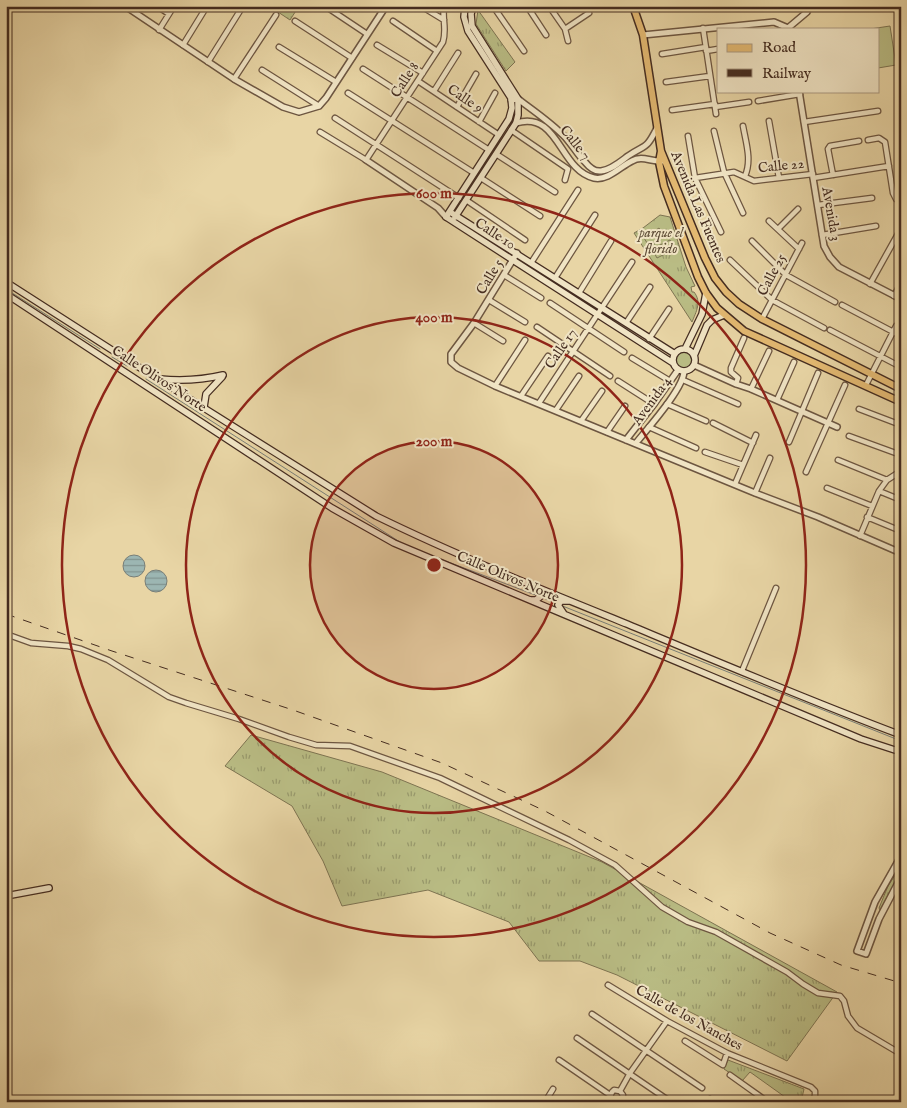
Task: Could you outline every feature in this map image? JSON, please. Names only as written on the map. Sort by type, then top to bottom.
[{"type":"main road","points":[[448,214],[499,136],[509,119],[512,108],[511,100],[503,85],[468,31],[464,18],[465,6]]},
{"type":"main road","name":"Calle 7","points":[[473,6],[471,14],[472,26],[518,99]]},
{"type":"main road","points":[[634,6],[643,35],[657,128]]},
{"type":"main road","points":[[454,218],[516,123],[518,99]]},
{"type":"main road","name":"Avenida Las Fuentes","points":[[657,128],[663,161],[664,186],[691,262],[706,293],[724,315],[744,331],[901,402]]},
{"type":"main road","name":"Avenida Las Fuentes","points":[[663,161],[705,258],[715,278],[726,292],[739,304],[762,319],[901,390]]},
{"type":"main road","name":"Calle 10","points":[[448,214],[513,260],[675,354]]},
{"type":"main road","name":"Calle 10","points":[[454,218],[532,262],[579,293],[600,311],[673,362]]},
{"type":"main road","name":"Calle Olivos Norte","points":[[6,282],[376,516],[539,589],[822,705],[901,734]]},
{"type":"main road","points":[[685,349],[702,314],[706,293]]},
{"type":"main road","name":"Calle Olivos Norte","points":[[6,294],[332,508],[394,543],[861,738],[901,752]]},
{"type":"main road","points":[[694,356],[685,349],[679,350],[675,354],[673,362],[678,370],[684,372],[691,368],[694,365],[694,356],[707,325],[712,320],[724,315]]},
{"type":"main road","points":[[158,379],[204,380],[223,375],[209,390],[204,400],[204,407]]},
{"type":"main road","points":[[533,600],[541,596],[539,589]]},
{"type":"main road","points":[[563,613],[558,605],[568,601]]},
{"type":"main road","points":[[6,896],[49,888]]},
{"type":"street","points":[[157,6],[169,14]]},
{"type":"street","points":[[159,30],[174,6]]},
{"type":"street","points":[[183,45],[207,6]]},
{"type":"street","points":[[208,62],[243,6]]},
{"type":"street","points":[[325,6],[368,34]]},
{"type":"street","points":[[421,6],[444,20]]},
{"type":"street","name":"Calle 8","points":[[366,160],[438,51],[446,32],[444,6]]},
{"type":"street","points":[[493,6],[524,51]]},
{"type":"street","points":[[527,6],[546,35]]},
{"type":"street","points":[[550,6],[565,28],[568,42]]},
{"type":"street","points":[[789,28],[807,12],[810,6]]},
{"type":"street","points":[[127,7],[234,79],[283,106],[299,112],[318,106],[326,98],[368,34],[383,7]]},
{"type":"street","points":[[565,28],[589,13]]},
{"type":"street","points":[[234,79],[276,15]]},
{"type":"street","points":[[295,21],[352,58]]},
{"type":"street","points":[[393,21],[438,51]]},
{"type":"street","points":[[643,35],[774,22],[786,28]]},
{"type":"street","points":[[703,28],[716,114]]},
{"type":"street","points":[[377,45],[422,73]]},
{"type":"street","points":[[279,46],[336,82]]},
{"type":"street","points":[[662,54],[717,49]]},
{"type":"street","points":[[434,91],[458,53]]},
{"type":"street","points":[[363,69],[489,150]]},
{"type":"street","points":[[262,70],[318,106]]},
{"type":"street","points":[[457,107],[476,74]]},
{"type":"street","points":[[666,82],[717,78]]},
{"type":"street","name":"Calle 9","points":[[418,81],[499,136]]},
{"type":"street","points":[[348,93],[474,173]]},
{"type":"street","points":[[479,122],[495,93]]},
{"type":"street","points":[[758,100],[800,93]]},
{"type":"street","name":"Avenida 3","points":[[800,93],[824,246],[830,257],[839,267],[901,299]]},
{"type":"street","points":[[511,100],[518,99]]},
{"type":"street","name":"Calle 7","points":[[518,99],[566,138],[592,170],[600,172],[611,169],[632,157]]},
{"type":"street","points":[[672,110],[749,102]]},
{"type":"street","points":[[804,122],[878,111]]},
{"type":"street","points":[[336,118],[459,198]]},
{"type":"street","name":"Calle 7","points":[[516,123],[526,120],[536,122],[551,132],[571,161],[582,172],[594,178],[601,178],[612,174],[650,143],[657,128]]},
{"type":"street","points":[[769,121],[779,178]]},
{"type":"street","points":[[743,126],[749,161],[745,176]]},
{"type":"street","points":[[511,130],[568,169],[565,180]]},
{"type":"street","points":[[714,131],[724,172],[743,213]]},
{"type":"street","points":[[320,132],[366,160]]},
{"type":"street","points":[[688,136],[695,178],[721,232]]},
{"type":"street","points":[[868,140],[879,138],[885,142],[893,193],[900,202]]},
{"type":"street","points":[[834,175],[828,149],[830,146],[859,142]]},
{"type":"street","points":[[496,154],[555,192]]},
{"type":"street","points":[[485,157],[492,161]]},
{"type":"street","points":[[632,157],[663,161]]},
{"type":"street","name":"Calle 10","points":[[366,160],[448,214]]},
{"type":"street","name":"Calle 22","points":[[695,178],[724,172],[734,172],[754,181],[834,175],[889,166]]},
{"type":"street","points":[[481,178],[540,216]]},
{"type":"street","points":[[532,262],[578,190]]},
{"type":"street","points":[[818,205],[872,198]]},
{"type":"street","points":[[466,200],[525,240]]},
{"type":"street","points":[[778,229],[798,210]]},
{"type":"street","points":[[555,278],[595,215]]},
{"type":"street","points":[[769,221],[799,249]]},
{"type":"street","points":[[822,235],[876,226]]},
{"type":"street","points":[[870,284],[899,232]]},
{"type":"street","points":[[752,241],[786,275],[835,302]]},
{"type":"street","points":[[579,293],[611,242]]},
{"type":"street","name":"Calle 25","points":[[762,319],[802,242]]},
{"type":"street","name":"Calle 5","points":[[494,386],[458,368],[451,362],[451,354],[474,323],[517,253]]},
{"type":"street","points":[[730,260],[772,300],[824,328]]},
{"type":"street","name":"Calle 17","points":[[539,402],[632,262]]},
{"type":"street","points":[[504,275],[541,298]]},
{"type":"street","points":[[894,296],[901,283]]},
{"type":"street","points":[[626,324],[650,286]]},
{"type":"street","points":[[489,300],[525,322]]},
{"type":"street","points":[[550,303],[624,352]]},
{"type":"street","points":[[842,305],[901,336]]},
{"type":"street","points":[[650,338],[668,309]]},
{"type":"street","points":[[474,323],[503,342]]},
{"type":"street","points":[[866,385],[896,326]]},
{"type":"street","points":[[537,327],[610,376]]},
{"type":"street","points":[[830,330],[901,367]]},
{"type":"street","points":[[736,384],[738,378],[731,372],[731,368],[744,338]]},
{"type":"street","points":[[525,340],[494,386],[539,402],[626,440],[818,517],[901,553]]},
{"type":"street","points":[[752,388],[768,351]]},
{"type":"street","points":[[522,396],[548,356]]},
{"type":"street","points":[[632,358],[670,381]]},
{"type":"street","points":[[777,400],[794,362]]},
{"type":"street","points":[[694,365],[736,384],[752,388],[837,427]]},
{"type":"street","name":"Avenida 4","points":[[626,440],[678,370]]},
{"type":"street","name":"Avenida 4","points":[[636,443],[683,380],[684,372]]},
{"type":"street","points":[[789,442],[818,374]]},
{"type":"street","points":[[556,410],[579,376]]},
{"type":"street","points":[[683,380],[738,404]]},
{"type":"street","points":[[618,381],[654,404]]},
{"type":"street","points":[[806,472],[845,386]]},
{"type":"street","points":[[581,421],[602,391]]},
{"type":"street","points":[[666,404],[706,421]]},
{"type":"street","points":[[607,432],[625,406]]},
{"type":"street","points":[[859,409],[901,425]]},
{"type":"street","points":[[713,423],[753,442]]},
{"type":"street","points":[[649,427],[696,448]]},
{"type":"street","points":[[735,484],[756,435]]},
{"type":"street","points":[[848,436],[901,456]]},
{"type":"street","points":[[705,452],[743,465]]},
{"type":"street","points":[[755,493],[770,458]]},
{"type":"street","points":[[838,460],[887,480]]},
{"type":"street","points":[[860,536],[878,491],[887,480],[901,471]]},
{"type":"street","points":[[827,488],[872,506]]},
{"type":"street","points":[[878,491],[901,500]]},
{"type":"street","points":[[867,517],[901,531]]},
{"type":"street","points":[[742,671],[776,588]]},
{"type":"street","points":[[6,634],[31,643],[81,649],[108,660],[169,697],[186,704],[239,719],[316,745],[350,746],[440,778],[569,840],[615,865],[662,907],[688,922],[716,932],[787,972],[802,984],[818,993],[840,996],[844,1001],[848,1016],[858,1028],[901,1054]]},
{"type":"street","points":[[901,856],[884,884],[857,951],[866,954],[877,924],[901,877]]},
{"type":"street","points":[[868,921],[877,924]]},
{"type":"street","name":"Calle de los Nanches","points":[[608,985],[727,1053],[812,1087],[815,1091],[815,1096],[811,1102]]},
{"type":"street","points":[[592,1014],[702,1088]]},
{"type":"street","points":[[620,1091],[630,1073],[668,1021]]},
{"type":"street","points":[[577,1038],[671,1102]]},
{"type":"street","points":[[685,1041],[723,1065],[727,1053]]},
{"type":"street","points":[[559,1060],[610,1094],[614,1102]]},
{"type":"street","points":[[730,1075],[768,1102]]},
{"type":"street","points":[[544,1102],[553,1089]]},
{"type":"street","points":[[610,1094],[614,1090],[620,1091]]},
{"type":"street","points":[[620,1091],[623,1095],[621,1101]]},
{"type":"green space","points":[[269,6],[299,6],[290,20]]},
{"type":"green space","points":[[478,10],[515,62],[506,71],[476,24]]},
{"type":"green space","points":[[890,26],[896,65],[880,68],[880,28],[877,28]]},
{"type":"green space","name":"parque el florido","points":[[660,215],[670,217],[686,267],[695,286],[691,287],[698,303],[692,322],[634,233]]},
{"type":"green space","points":[[659,228],[664,235],[649,246],[644,238]]},
{"type":"green space","points":[[670,240],[675,249],[657,258],[652,249]]},
{"type":"green space","points":[[681,352],[687,352],[692,357],[690,366],[681,368],[676,363],[676,357]]},
{"type":"green space","points":[[251,735],[382,772],[602,862],[837,992],[787,1061],[617,975],[580,961],[539,961],[509,922],[428,890],[342,906],[323,861],[292,806],[225,766]]},
{"type":"green space","points":[[901,866],[901,871],[880,910],[879,908],[888,886]]},
{"type":"green space","points":[[728,1060],[804,1089],[801,1102],[792,1102],[750,1072],[742,1081],[724,1069]]},
{"type":"water","points":[[134,555],[142,558],[145,566],[142,574],[134,577],[126,574],[123,566],[126,558]]},
{"type":"water","points":[[156,570],[164,573],[167,581],[164,589],[156,592],[148,589],[145,581],[148,573]]},
{"type":"waterway","points":[[6,289],[100,349]]},
{"type":"waterway","points":[[112,357],[127,366]]},
{"type":"waterway","points":[[146,379],[403,544]]},
{"type":"waterway","points":[[427,554],[538,596]]},
{"type":"waterway","points":[[541,597],[556,603]]},
{"type":"waterway","points":[[560,605],[901,741]]},
{"type":"railway","points":[[6,614],[293,710],[442,763],[545,811],[770,933],[841,965],[901,983]]}]
